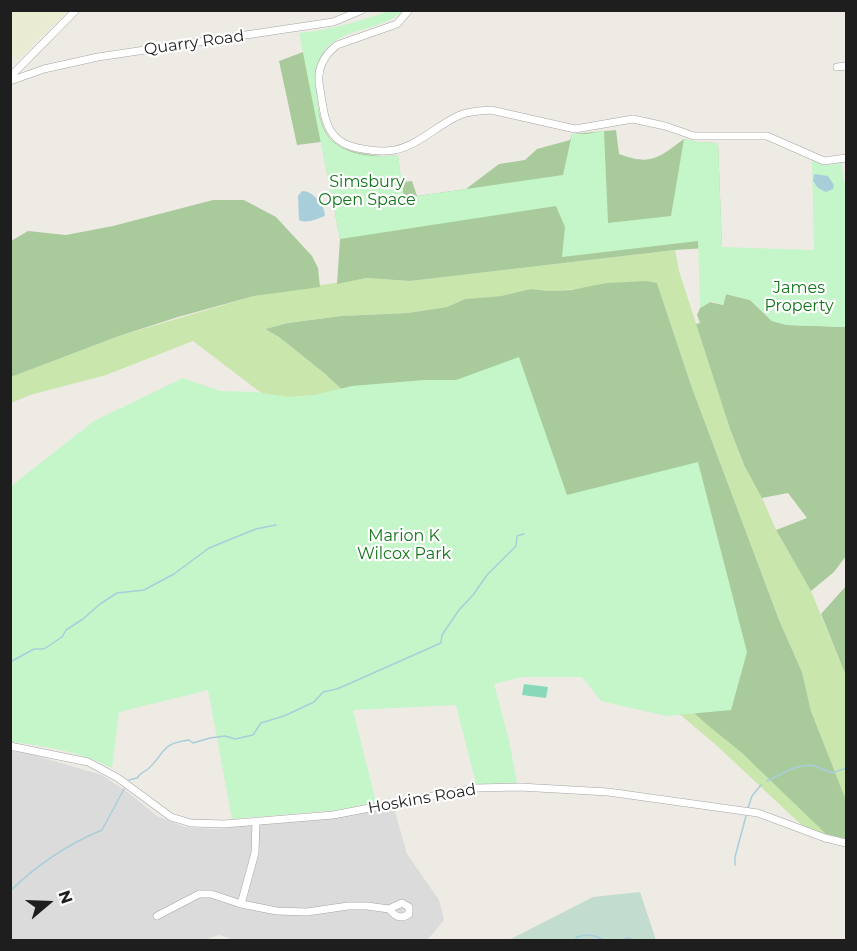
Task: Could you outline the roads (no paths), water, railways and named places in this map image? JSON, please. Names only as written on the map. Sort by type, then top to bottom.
[{"type":"street","points":[[10,77],[76,10]]},
{"type":"street","name":"Quarry Road","points":[[10,81],[44,69],[98,57],[333,22],[362,10]]},
{"type":"street","points":[[409,10],[397,24],[337,45],[322,63],[318,78],[324,116],[328,126],[342,144],[375,151],[397,150],[458,116],[491,110],[574,129],[633,119],[694,136],[767,136],[824,162],[846,158]]},
{"type":"street","points":[[837,67],[846,66]]},
{"type":"street","points":[[20,67],[25,76]]},
{"type":"street","name":"Hoskins Road","points":[[10,746],[88,762],[118,778],[150,803],[180,821],[205,824],[351,812],[475,788],[559,789],[608,792],[758,813],[846,843]]},
{"type":"street","points":[[241,904],[255,853],[256,821]]},
{"type":"street","points":[[157,916],[199,894],[211,894],[277,912],[307,912],[348,906],[389,909]]},
{"type":"water","points":[[814,174],[828,176],[834,185],[833,189],[826,192],[818,188],[813,181]]},
{"type":"water","points":[[302,191],[318,199],[325,216],[309,221],[299,220],[298,196]]},
{"type":"waterway","points":[[10,662],[34,649],[44,649],[117,593],[144,590],[174,574],[209,548],[256,529],[276,525]]},
{"type":"waterway","points":[[129,780],[137,778],[148,769],[172,744],[189,740],[193,743],[210,738],[225,736],[235,739],[253,735],[261,723],[284,716],[314,702],[323,692],[337,689],[441,643],[442,635],[459,610],[487,575],[516,546],[517,536],[524,534]]},
{"type":"waterway","points":[[767,781],[793,768],[804,766],[812,765],[832,773],[846,768]]},
{"type":"waterway","points":[[748,808],[752,796],[761,785]]},
{"type":"waterway","points":[[10,891],[53,856],[102,830],[124,789]]},
{"type":"waterway","points":[[735,865],[746,816]]},
{"type":"waterway","points":[[575,940],[577,937],[587,935],[603,940]]},
{"type":"waterway","points":[[620,940],[629,938],[634,940]]},
{"type":"park label","name":"Simsbury Open Space","points":[[367,191]]},
{"type":"park label","name":"James Property","points":[[799,297]]},
{"type":"park label","name":"Marion K Wilcox Park","points":[[404,545]]}]
